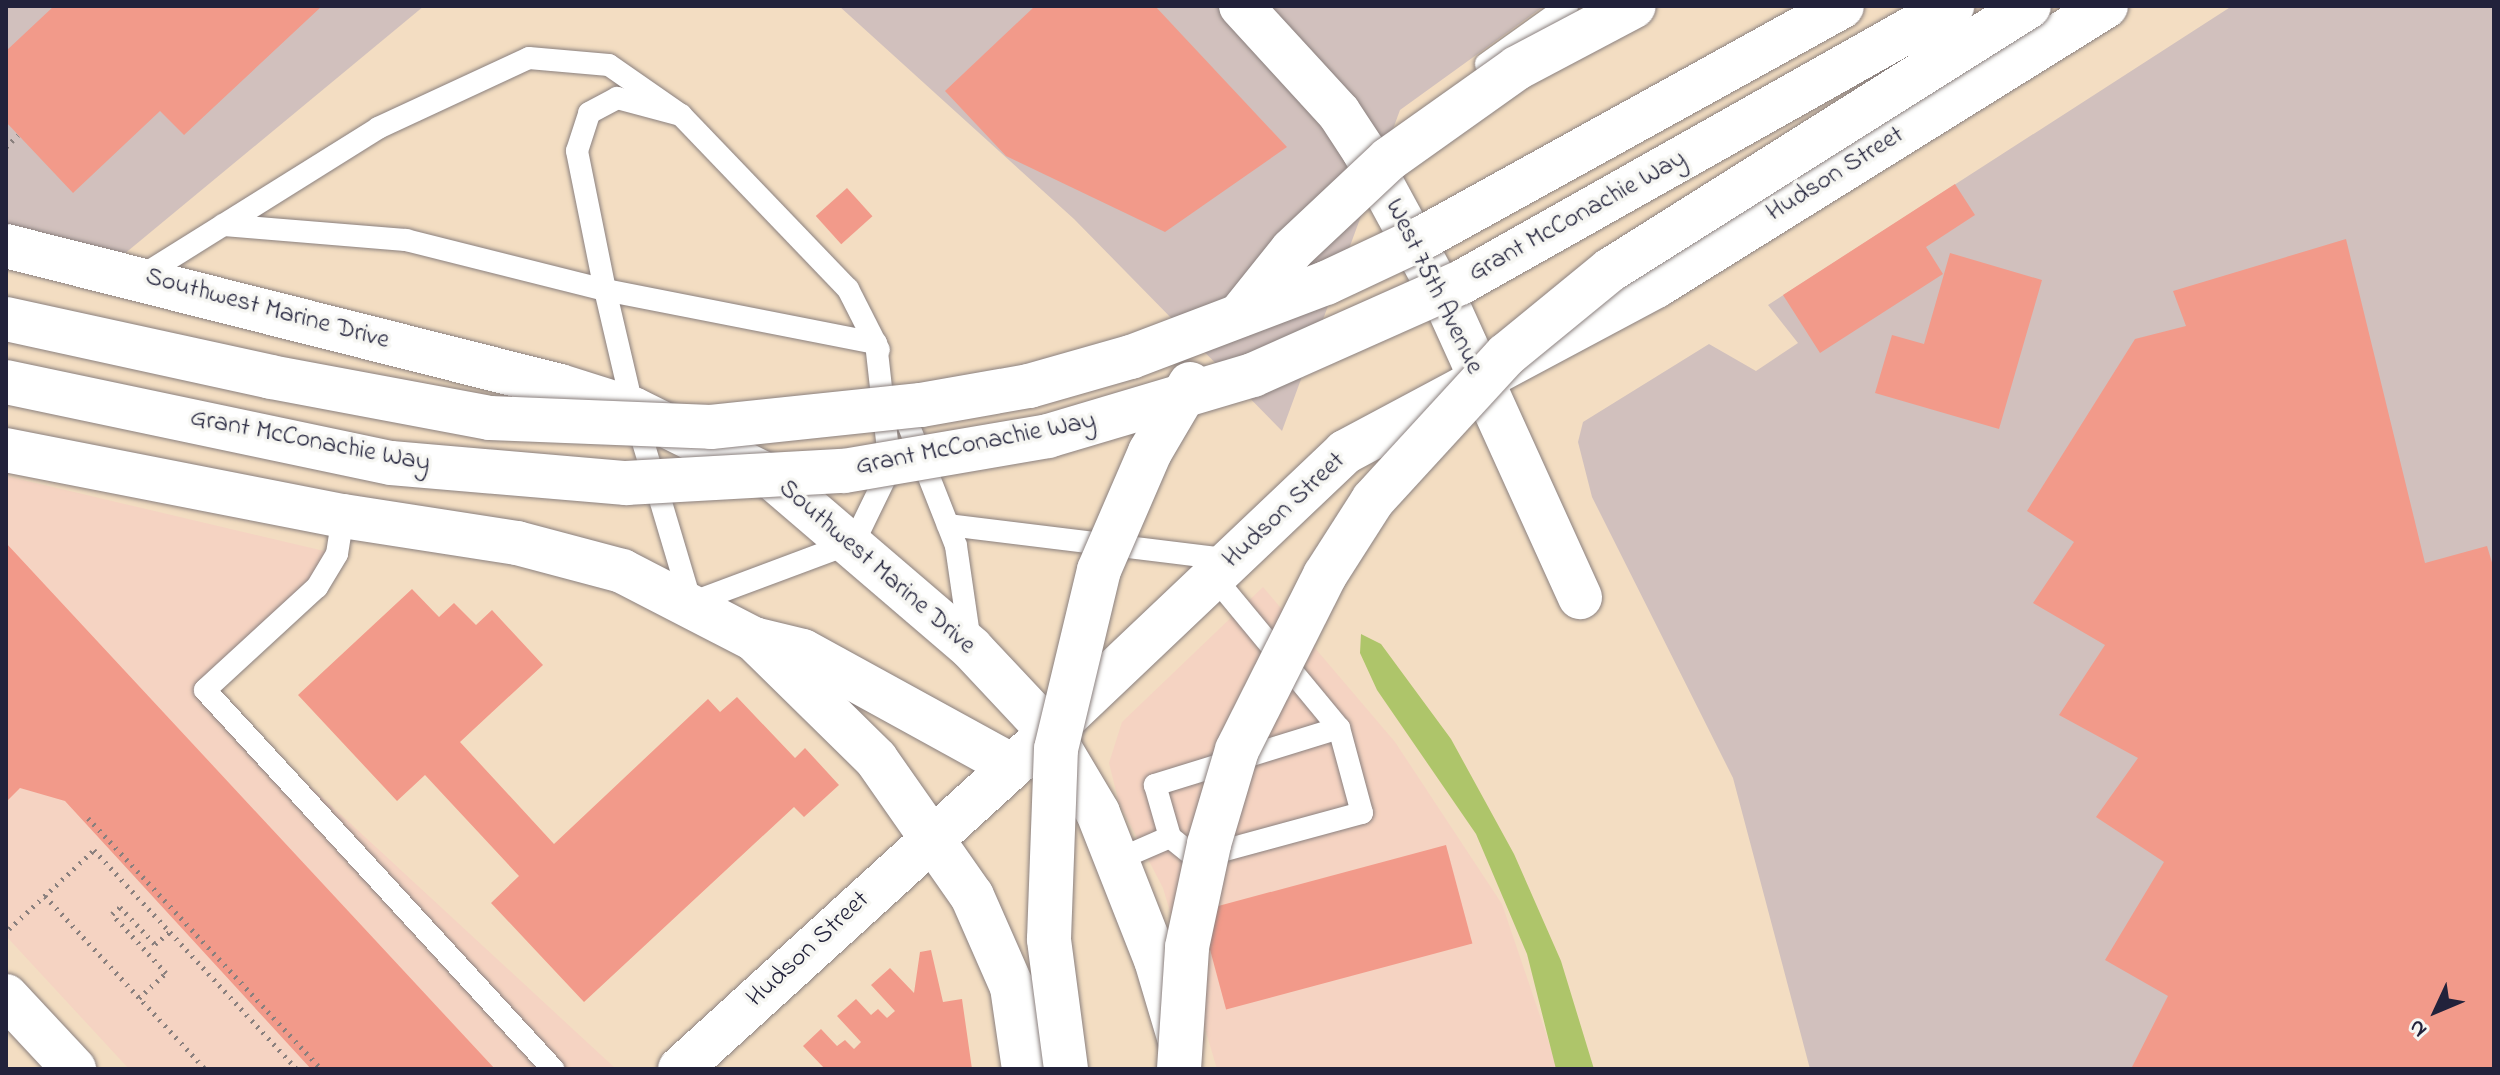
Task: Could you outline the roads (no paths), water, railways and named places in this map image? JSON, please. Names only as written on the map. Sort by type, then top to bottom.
[{"type":"main road","name":"West 75th Avenue","points":[[1241,6],[1339,113],[1364,151],[1447,304],[1580,597]]},
{"type":"main road","points":[[1066,1069],[1049,939],[1056,749],[1099,570],[1150,452],[1233,323],[1292,250],[1335,208],[1389,159],[1506,76],[1634,6]]},
{"type":"main road","name":"Grant McConachie Way","points":[[6,319],[271,377],[490,418],[711,427],[921,405],[1029,386],[1131,357],[1326,283],[1426,236],[1842,6]]},
{"type":"main road","points":[[1954,6],[1995,76]]},
{"type":"main road","name":"Grant McConachie Way","points":[[6,382],[391,463],[626,483],[844,471],[1048,436],[1253,375],[1447,289],[1954,6]]},
{"type":"main road","points":[[1179,1069],[1187,947],[1209,844],[1237,750],[1325,575],[1373,500],[1506,355],[1610,270],[2029,6]]},
{"type":"main road","name":"Hudson Street","points":[[680,1069],[930,838],[1050,732],[1345,452],[1656,286],[2106,6]]},
{"type":"main road","name":"Southwest Marine Drive","points":[[6,246],[140,277],[633,409],[774,479],[854,542],[971,648],[1050,732],[1098,813],[1156,960],[1189,1069]]},
{"type":"main road","points":[[6,450],[343,516],[517,543],[622,571],[691,603],[754,639],[876,759],[972,896],[1012,987],[1024,1069]]},
{"type":"main road","points":[[754,639],[803,651],[1012,766]]},
{"type":"main road","points":[[6,996],[74,1069]]},
{"type":"lane","points":[[1364,151],[1567,6]]},
{"type":"lane","points":[[140,277],[378,128],[529,58],[609,65],[681,115],[848,289],[876,343],[956,546],[971,648]]},
{"type":"lane","points":[[681,115],[617,98],[589,113],[577,151],[633,409],[691,603],[854,542],[890,468],[876,343]]},
{"type":"lane","points":[[223,225],[406,240],[605,290],[876,343]]},
{"type":"lane","points":[[343,516],[337,554],[317,587],[205,690],[553,1069]]},
{"type":"lane","points":[[948,525],[1223,569],[1339,728],[1362,813],[1196,858],[1170,837],[1155,785],[1339,728]]},
{"type":"lane","points":[[1117,860],[1170,837]]}]
